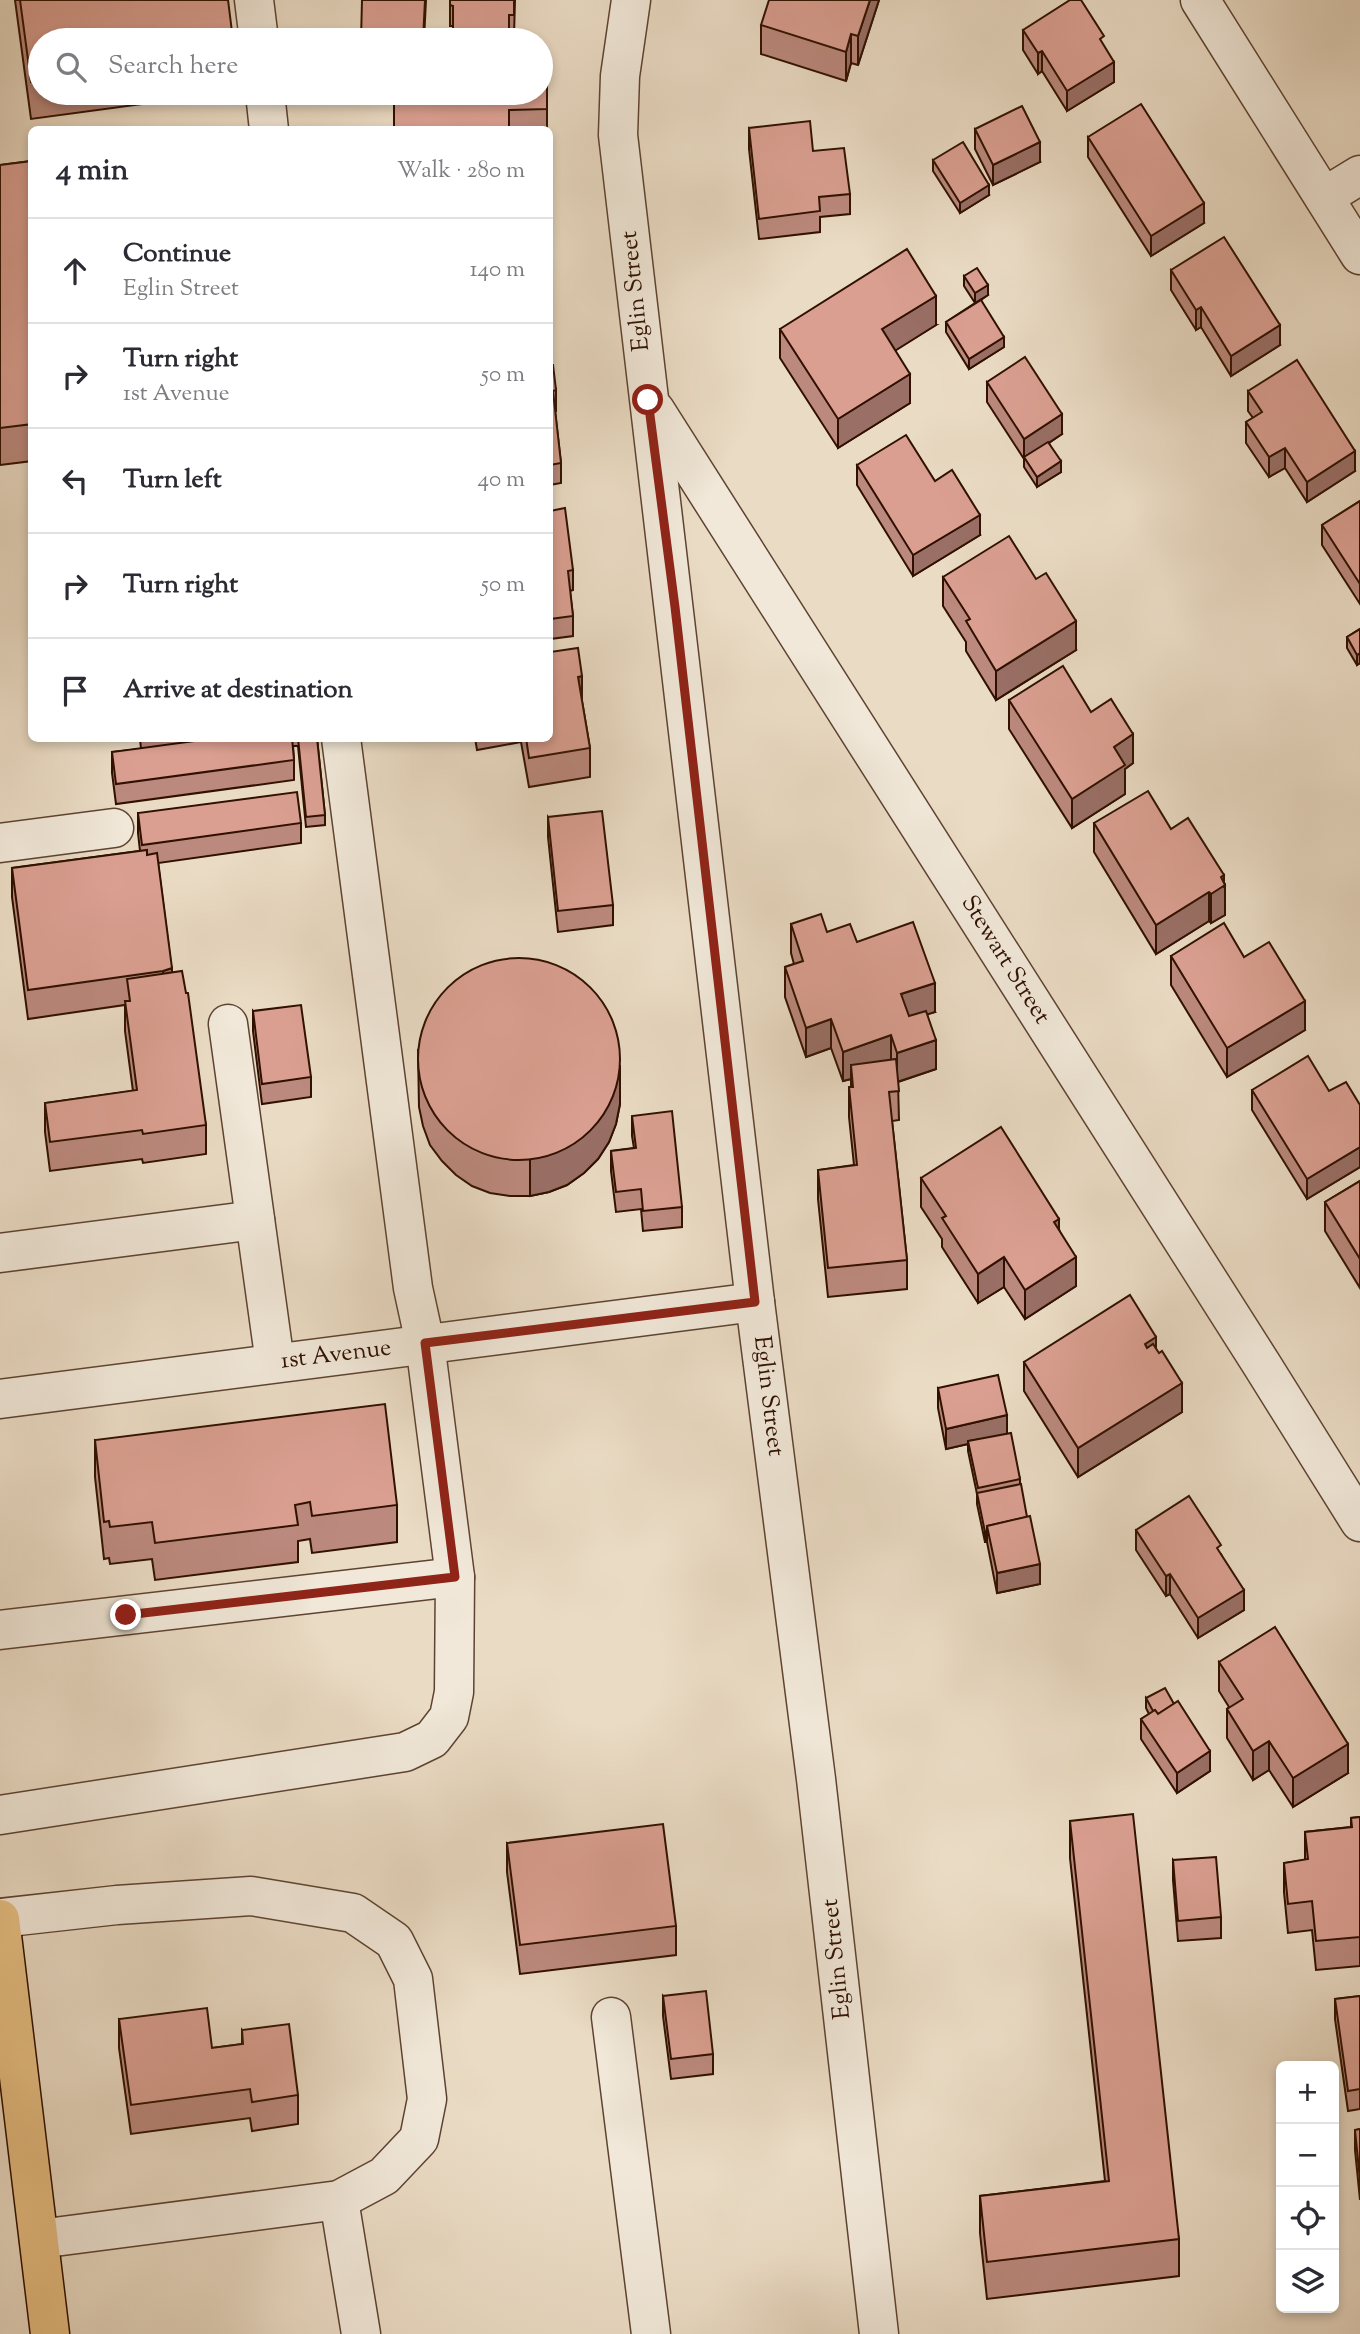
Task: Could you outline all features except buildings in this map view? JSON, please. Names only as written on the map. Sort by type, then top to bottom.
[{"type":"highway","points":[[0,1918],[50,2334]]},
{"type":"street","points":[[254,0],[258,28]]},
{"type":"street","name":"Eglin Street","points":[[631,0],[620,76],[618,135],[755,1302],[816,1779],[879,2334]]},
{"type":"street","points":[[1200,0],[1360,255]]},
{"type":"street","points":[[266,105],[269,126]]},
{"type":"street","points":[[1324,197],[1360,175]]},
{"type":"street","name":"Stewart Street","points":[[648,400],[1360,1522]]},
{"type":"street","points":[[0,1815],[405,1752],[432,1739],[449,1717],[454,1692],[455,1577],[425,1343],[413,1288],[342,742]]},
{"type":"street","points":[[0,843],[114,828]]},
{"type":"street","points":[[228,1024],[275,1363]]},
{"type":"street","points":[[0,1253],[255,1220]]},
{"type":"street","name":"1st Avenue","points":[[0,1399],[755,1302]]},
{"type":"street","points":[[0,1630],[455,1577]]},
{"type":"street","points":[[0,1918],[117,1905],[251,1896],[353,1913],[394,1941],[414,1979],[427,2099],[419,2139],[384,2176],[339,2200],[39,2239]]},
{"type":"street","points":[[611,2017],[651,2334]]},
{"type":"street","points":[[339,2200],[361,2334]]},
{"type":"route","points":[[126,1615],[455,1577],[425,1343],[755,1302],[675,607],[648,400]]}]
